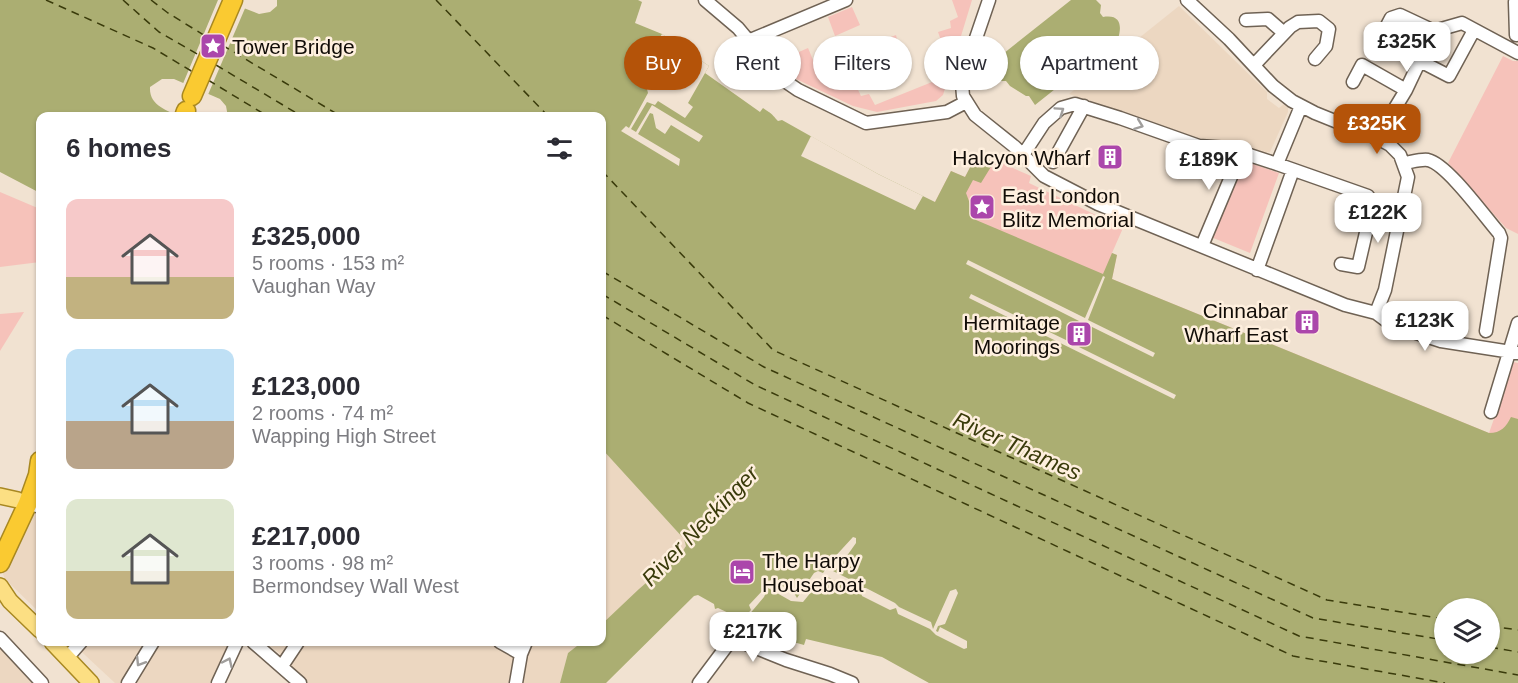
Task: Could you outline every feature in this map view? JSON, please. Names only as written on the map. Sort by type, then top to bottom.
[{"type":"highway","points":[[188,108],[233,0]]},
{"type":"highway","points":[[0,563],[29,504],[36,481]]},
{"type":"highway","points":[[0,545],[29,504]]},
{"type":"main road","points":[[0,496],[29,504]]},
{"type":"main road","points":[[0,586],[10,601],[36,626]]},
{"type":"main road","points":[[56,646],[91,683]]},
{"type":"street","points":[[705,0],[744,36]]},
{"type":"street","points":[[760,36],[846,0]]},
{"type":"street","points":[[990,0],[962,84],[966,102],[975,115],[1023,155],[1044,176],[1078,195],[1345,305],[1376,313],[1390,324],[1415,334],[1455,345],[1514,352]]},
{"type":"street","points":[[1187,0],[1278,90],[1301,106],[1377,138],[1395,149],[1404,163],[1407,183],[1385,290],[1376,313]]},
{"type":"street","points":[[1380,39],[1391,18],[1400,15],[1434,31],[1462,23],[1513,50],[1517,34],[1515,2]]},
{"type":"street","points":[[1246,20],[1268,19],[1284,33]]},
{"type":"street","points":[[1254,65],[1284,33],[1298,22],[1319,21],[1329,29],[1326,46],[1315,59]]},
{"type":"street","points":[[1420,61],[1449,76],[1474,30]]},
{"type":"street","points":[[1377,138],[1406,90],[1434,31]]},
{"type":"street","points":[[1353,82],[1362,65],[1406,90]]},
{"type":"street","points":[[801,90],[866,123],[942,113],[966,102]]},
{"type":"street","points":[[1023,155],[1040,127],[1061,108],[1068,105],[1084,106],[1199,146],[1228,148],[1277,164],[1368,196],[1371,211],[1358,267],[1341,264]]},
{"type":"street","points":[[1053,162],[1084,106]]},
{"type":"street","points":[[1277,164],[1301,106]]},
{"type":"street","points":[[1204,241],[1241,153]]},
{"type":"street","points":[[1404,163],[1426,160],[1440,166],[1499,233],[1501,238],[1484,349]]},
{"type":"street","points":[[1257,270],[1293,170]]},
{"type":"street","points":[[1491,412],[1514,352],[1518,323]]},
{"type":"street","points":[[0,638],[42,683]]},
{"type":"street","points":[[699,683],[734,639],[852,683]]},
{"type":"street","points":[[67,658],[78,646]]},
{"type":"street","points":[[128,683],[151,646]]},
{"type":"street","points":[[218,683],[235,646]]},
{"type":"street","points":[[258,646],[300,683]]},
{"type":"street","points":[[282,666],[295,646]]},
{"type":"street","points":[[507,646],[521,654]]},
{"type":"street","points":[[516,683],[524,646]]},
{"type":"shaded area","points":[[952,0],[972,0],[961,36],[939,36],[938,32],[951,28],[950,21],[958,17]]},
{"type":"shaded area","points":[[1179,6],[1267,92],[1267,99],[1279,108],[1284,104],[1288,108],[1270,152],[1265,153],[1223,140],[1205,140],[1069,94],[1074,90],[1159,90],[1159,36],[1142,36]]},
{"type":"shaded area","points":[[852,7],[860,25],[835,36],[828,17]]},
{"type":"shaded area","points":[[808,48],[813,60],[813,87],[801,81],[801,51]]},
{"type":"shaded area","points":[[1503,56],[1518,61],[1518,234],[1506,228],[1448,163]]},
{"type":"shaded area","points":[[924,85],[924,90],[945,90],[943,95],[936,101],[877,112],[853,106],[819,90],[858,90],[861,96],[869,94],[875,105]]},
{"type":"shaded area","points":[[977,154],[991,161],[995,155],[1007,162],[1006,165],[1031,176],[1029,183],[1123,228],[1112,253],[1117,255],[1112,279],[1489,433],[1514,362],[1518,363],[1518,456],[1384,440],[935,202],[951,171],[965,177]]},
{"type":"shaded area","points":[[1244,161],[1279,173],[1250,253],[1211,237]]},
{"type":"shaded area","points":[[0,192],[36,207],[36,262],[0,267]]},
{"type":"shaded area","points":[[24,312],[0,351],[0,314]]},
{"type":"shaded area","points":[[606,453],[684,539],[686,546],[606,620]]},
{"type":"shaded area","points":[[36,510],[36,609],[5,579],[2,572],[28,513]]},
{"type":"shaded area","points":[[0,646],[36,683],[0,683]]},
{"type":"shaded area","points":[[75,646],[227,646],[210,683],[115,683]]},
{"type":"shaded area","points":[[269,646],[577,646],[568,653],[560,683],[304,683],[289,670],[279,653]]},
{"type":"water","points":[[0,0],[223,0],[259,14],[270,12],[277,6],[277,0],[638,0],[642,2],[635,23],[665,36],[624,36],[624,90],[702,90],[702,61],[709,66],[705,73],[714,79],[714,90],[729,90],[760,112],[763,108],[778,121],[782,120],[878,174],[935,202],[951,171],[965,177],[977,154],[994,162],[981,183],[973,180],[966,193],[976,220],[1103,274],[1112,253],[1117,255],[1112,279],[1489,433],[1503,429],[1511,417],[1518,419],[1518,683],[929,683],[882,657],[806,639],[804,645],[783,639],[782,636],[776,634],[771,635],[739,622],[737,617],[718,608],[715,609],[714,604],[698,595],[694,596],[606,683],[560,683],[568,653],[577,646],[606,646],[606,620],[686,546],[684,539],[606,453],[606,112],[227,112],[226,106],[220,99],[174,79],[162,79],[150,87],[150,93],[156,103],[171,112],[36,112],[36,191],[0,172]]},
{"type":"water","points":[[1071,0],[1096,0],[1101,5],[1100,13],[1103,17],[1114,17],[1120,26],[1119,36],[1026,36]]},
{"type":"water","points":[[1020,40],[1020,90],[1054,90],[1035,105],[1029,96],[1008,84],[1008,50]]},
{"type":"pier","name":"Tower Bridge","points":[[218,0],[231,0],[246,6],[207,97],[182,86]]},
{"type":"pier","points":[[702,61],[709,66],[702,78]]},
{"type":"pier","points":[[647,90],[695,90],[688,103],[693,107],[685,118],[658,101],[655,105],[647,102],[631,129],[636,132],[652,105],[703,136],[699,142],[671,125],[665,134],[656,128],[653,114],[650,113],[638,134],[680,159],[679,166],[621,131],[626,126],[629,128],[648,93]]},
{"type":"pier","points":[[811,136],[878,174],[923,196],[915,210],[801,156]]},
{"type":"pier","name":"Hermitage Moorings","points":[[968,260],[1085,318],[1103,276],[1105,277],[1088,320],[1155,353],[1153,357],[1090,326],[1079,347],[1176,395],[1174,399],[969,298],[971,294],[1068,341],[1079,321],[966,264]]},
{"type":"pier","points":[[853,537],[856,538],[856,543],[839,567],[833,571],[931,622],[933,629],[950,591],[956,589],[958,593],[945,624],[938,626],[936,631],[938,632],[940,627],[967,641],[967,648],[964,649],[898,614],[896,608],[890,610],[862,596],[860,589],[853,592],[825,575],[803,602],[791,601],[768,588],[764,597],[742,623],[740,622],[751,610],[749,605],[766,587],[766,581],[772,580],[794,593],[797,598],[814,573],[818,571],[823,573],[831,569],[831,561]]},
{"type":"ferry route","points":[[46,0],[153,48],[193,72]]},
{"type":"ferry route","points":[[123,0],[159,32],[199,55]]},
{"type":"ferry route","points":[[151,0],[207,37]]},
{"type":"ferry route","points":[[436,0],[544,112]]},
{"type":"ferry route","points":[[222,45],[334,112]]},
{"type":"ferry route","points":[[216,65],[295,112]]},
{"type":"ferry route","points":[[208,80],[261,112]]},
{"type":"ferry route","points":[[606,175],[773,350],[1327,600],[1434,617]]},
{"type":"ferry route","points":[[606,273],[764,367],[1313,618],[1434,638]]},
{"type":"ferry route","points":[[606,296],[755,385],[1299,636],[1518,675]]},
{"type":"ferry route","points":[[606,317],[748,403],[1293,656],[1445,683]]},
{"type":"ferry route","points":[[1500,627],[1518,630]]},
{"type":"ferry route","points":[[1500,649],[1518,652]]},
{"type":"place","name":"Tower Bridge","points":[[213,46]]},
{"type":"place","name":"Halcyon Wharf","points":[[1110,157]]},
{"type":"place","name":"East London Blitz Memorial","points":[[982,207]]},
{"type":"place","name":"Cinnabar Wharf East","points":[[1307,322]]},
{"type":"place","name":"Hermitage Moorings","points":[[1079,334]]},
{"type":"place","name":"The Harpy Houseboat","points":[[742,572]]},
{"type":"water label","name":"River Thames","points":[[1017,446]]},
{"type":"water label","name":"River Neckinger","points":[[700,526]]}]
